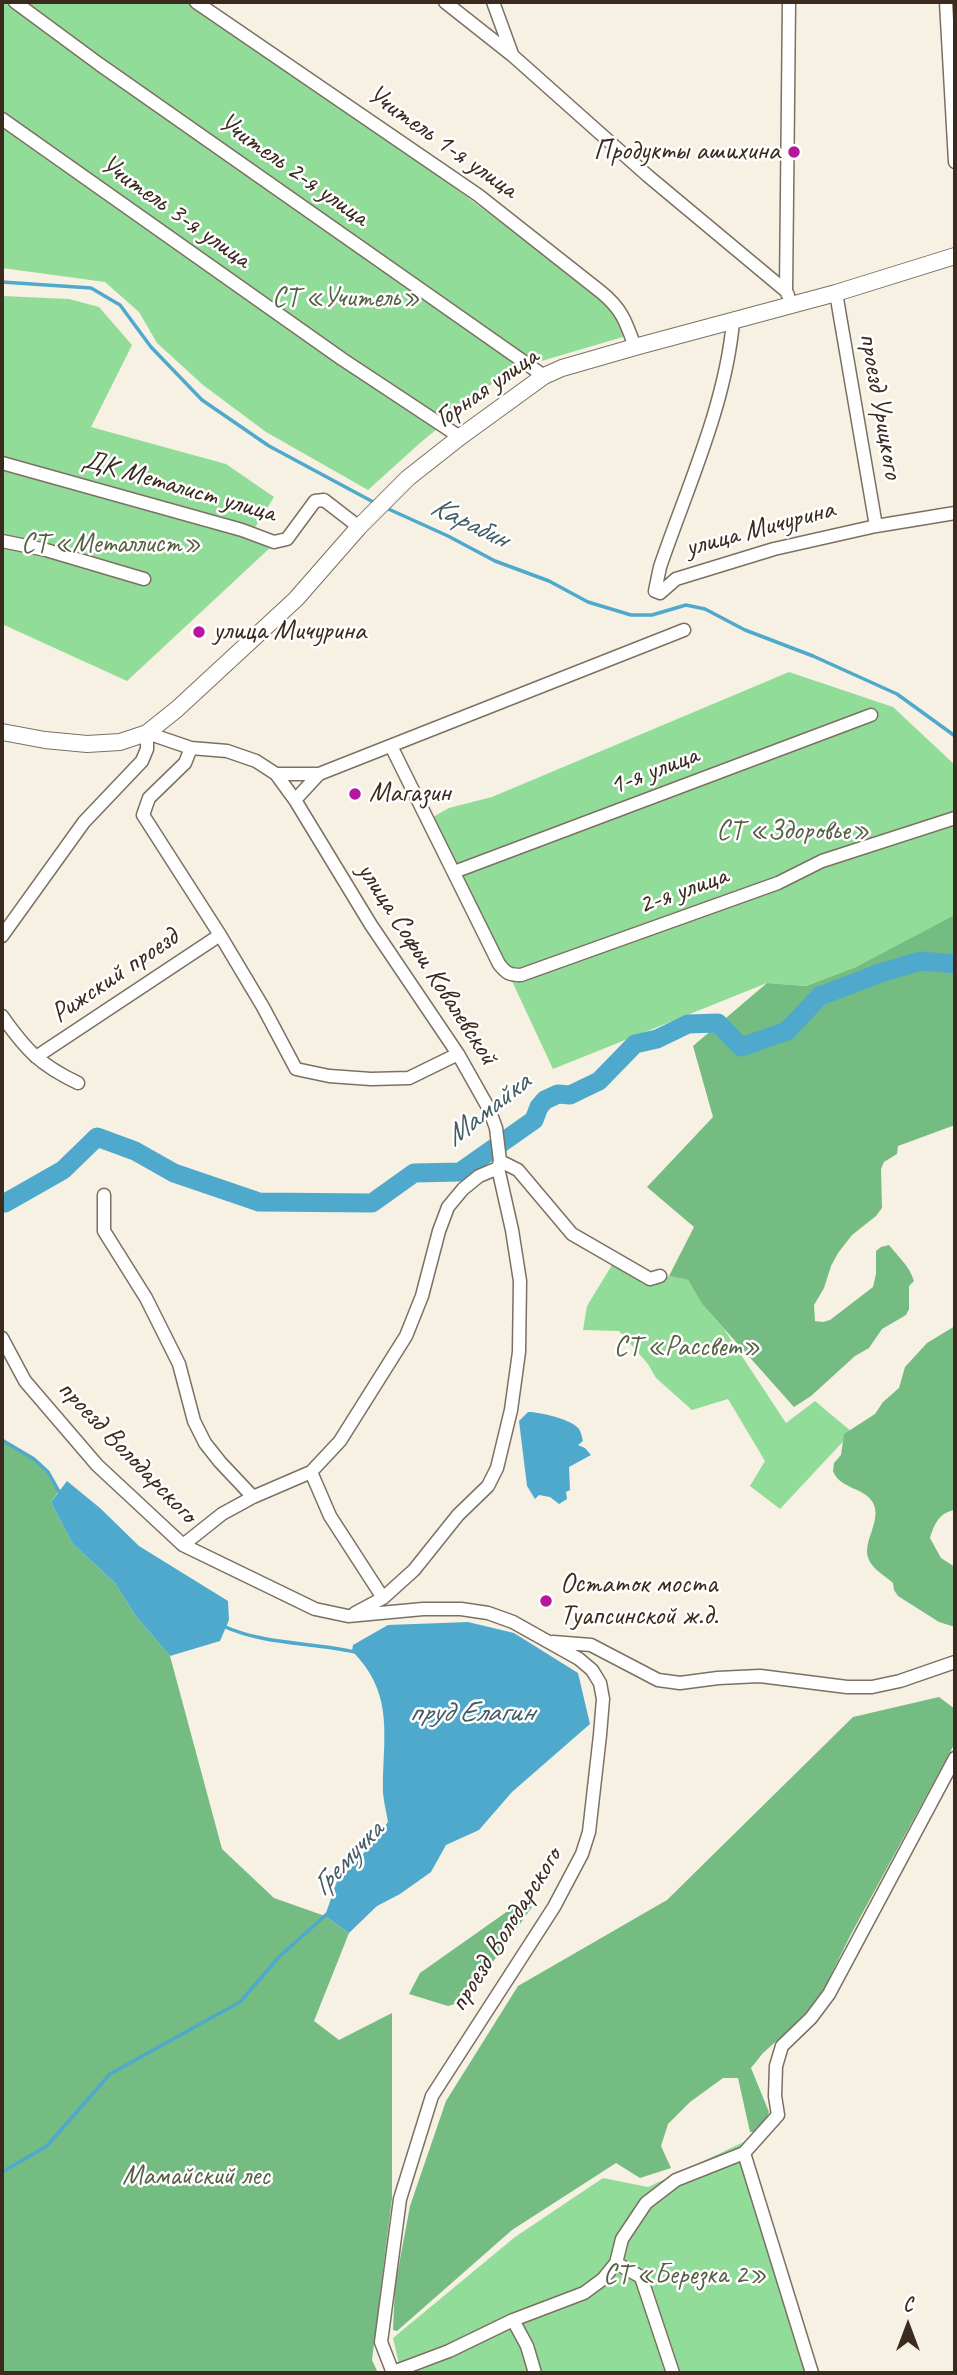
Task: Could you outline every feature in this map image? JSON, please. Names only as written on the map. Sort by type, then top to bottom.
[{"type":"street","name":"Учитель 2-я улица","points":[[15,2],[99,64],[544,376]]},
{"type":"street","name":"Учитель 1-я улица","points":[[196,2],[478,195],[560,259],[614,302],[625,318],[635,347]]},
{"type":"street","points":[[445,2],[512,55],[790,298]]},
{"type":"street","points":[[493,2],[512,55]]},
{"type":"street","points":[[789,2],[790,298]]},
{"type":"street","points":[[946,2],[955,162]]},
{"type":"street","name":"Учитель 3-я улица","points":[[2,119],[342,359],[454,442]]},
{"type":"street","name":"Горная улица","points":[[147,733],[177,709],[296,599],[359,527],[408,478],[544,376],[562,368],[733,321],[790,298],[836,293],[955,256]]},
{"type":"street","name":"проезд Урицкого","points":[[836,293],[876,526]]},
{"type":"street","name":"улица Мичурина","points":[[733,321],[730,354],[722,389],[660,567],[655,591],[660,593],[676,579],[774,549],[876,526],[955,513]]},
{"type":"street","name":"ДК Металист улица","points":[[2,463],[242,530],[274,542],[287,539],[319,499],[359,527]]},
{"type":"street","points":[[2,541],[46,550],[144,579]]},
{"type":"street","points":[[660,567],[676,579]]},
{"type":"street","points":[[2,732],[87,744],[120,742],[147,733],[191,748],[227,751],[256,761],[276,774],[320,774],[684,630]]},
{"type":"street","name":"1-я улица","points":[[454,872],[871,715]]},
{"type":"street","points":[[2,936],[84,822],[142,761],[147,749],[147,733]]},
{"type":"street","points":[[391,746],[454,872]]},
{"type":"street","name":"Рижский проезд","points":[[191,748],[185,763],[149,798],[143,816],[220,935],[296,1069],[329,1076],[409,1078],[458,1054]]},
{"type":"street","name":"улица Софьи Ковалевской","points":[[276,774],[295,800],[371,925],[458,1054],[489,1109],[496,1128],[499,1161],[520,1281],[519,1352],[511,1410],[497,1468],[488,1486],[458,1516],[414,1570],[383,1598],[348,1616]]},
{"type":"street","points":[[295,800],[320,774]]},
{"type":"street","name":"2-я улица","points":[[454,872],[499,964],[505,972],[521,975],[778,883],[822,861],[955,818]]},
{"type":"street","name":"Рижский проезд","points":[[36,1057],[220,935]]},
{"type":"street","points":[[2,1016],[17,1038],[50,1070],[78,1083]]},
{"type":"street","points":[[183,1545],[222,1514],[253,1497],[311,1472],[340,1441],[406,1336],[422,1296],[448,1207],[463,1189],[499,1161],[518,1170],[572,1234],[650,1279],[660,1276]]},
{"type":"street","points":[[104,1195],[104,1231],[146,1298],[179,1364],[194,1421],[205,1443],[253,1497]]},
{"type":"street","name":"проезд Володарского","points":[[2,1338],[25,1381],[97,1465],[183,1545],[315,1609],[348,1616],[461,1609],[488,1613],[549,1642],[579,1660],[592,1670],[600,1683],[602,1723],[589,1832],[582,1854],[554,1907],[432,2096],[400,2199],[381,2342],[393,2373],[449,2351],[513,2320],[584,2293],[603,2280],[617,2263],[622,2239],[646,2203],[676,2180],[744,2153],[778,2115],[775,2096],[776,2066],[782,2046],[811,2018],[829,1994],[955,1758]]},
{"type":"street","points":[[311,1472],[330,1516],[383,1598]]},
{"type":"street","points":[[549,1642],[591,1645],[658,1680],[680,1683],[760,1676],[847,1687],[872,1687],[900,1681],[955,1662]]},
{"type":"street","points":[[744,2153],[811,2373]]},
{"type":"street","points":[[617,2263],[641,2277],[673,2373]]},
{"type":"street","points":[[513,2320],[527,2346],[535,2373]]},
{"type":"green space","name":"СТ «Учитель»","points":[[2,2],[186,2],[412,156],[562,268],[606,303],[620,320],[623,337],[512,367],[368,490],[266,432],[203,385],[157,343],[139,312],[105,282],[2,268]]},
{"type":"green space","name":"СТ «Металлист»","points":[[2,296],[69,299],[99,307],[132,345],[91,427],[226,464],[274,497],[249,537],[272,546],[127,681],[2,624]]},
{"type":"green space","name":"СТ «Здоровье»","points":[[789,672],[893,707],[955,765],[955,916],[856,967],[806,986],[767,983],[553,1069],[431,818],[449,808],[492,797]]},
{"type":"green space","points":[[955,915],[955,1125],[898,1146],[897,1154],[884,1162],[881,1169],[882,1208],[852,1235],[838,1253],[814,1305],[815,1321],[830,1320],[873,1287],[876,1251],[889,1245],[907,1266],[914,1281],[909,1286],[909,1309],[906,1315],[882,1329],[869,1348],[855,1356],[811,1396],[794,1407],[702,1304],[688,1280],[669,1276],[694,1227],[647,1187],[713,1117],[693,1046],[767,983],[806,986],[856,967]]},
{"type":"green space","name":"СТ «Рассвет»","points":[[612,1265],[646,1282],[669,1276],[688,1280],[786,1423],[815,1401],[852,1432],[780,1509],[750,1486],[765,1461],[728,1399],[692,1410],[656,1378],[648,1364],[619,1331],[583,1330],[587,1306]]},
{"type":"green space","points":[[955,1326],[955,1510],[945,1513],[938,1520],[930,1538],[941,1558],[955,1567],[955,1627],[939,1622],[898,1596],[893,1583],[871,1563],[867,1547],[875,1519],[874,1505],[866,1495],[841,1482],[833,1471],[834,1463],[841,1455],[844,1434],[875,1414],[883,1402],[899,1388],[905,1367],[927,1343]]},
{"type":"green space","name":"Мамайский лес","points":[[2,1440],[34,1459],[48,1472],[58,1492],[51,1502],[72,1543],[115,1583],[135,1615],[170,1656],[222,1849],[274,1898],[325,1916],[349,1933],[314,2021],[339,2040],[392,2013],[392,2198],[372,2360],[378,2373],[2,2373]]},
{"type":"green space","points":[[939,1697],[955,1709],[955,1743],[823,1991],[807,2014],[763,2053],[751,2068],[769,2112],[766,2121],[756,2132],[750,2132],[738,2078],[723,2078],[690,2102],[668,2124],[661,2146],[671,2168],[640,2178],[616,2163],[512,2230],[397,2331],[393,2330],[395,2286],[410,2206],[446,2101],[518,1986],[667,1900],[853,1717]]},
{"type":"green space","points":[[522,1901],[532,1907],[465,2001],[448,2006],[409,1994],[420,1973]]},
{"type":"green space","name":"СТ «Березка 2»","points":[[746,2141],[817,2373],[401,2373],[393,2338],[515,2237],[603,2178],[648,2187]]},
{"type":"water","points":[[528,1412],[555,1417],[575,1425],[580,1430],[583,1441],[578,1445],[591,1455],[569,1467],[570,1490],[566,1492],[567,1499],[559,1504],[550,1497],[539,1495],[535,1499],[527,1486],[519,1421]]},
{"type":"water","points":[[67,1481],[139,1546],[228,1601],[229,1620],[220,1641],[170,1656],[135,1615],[115,1583],[72,1543],[51,1502]]},
{"type":"water","name":"пруд Елагин","points":[[468,1622],[514,1633],[578,1673],[590,1724],[512,1792],[479,1830],[446,1845],[431,1872],[377,1906],[349,1933],[325,1916],[337,1881],[356,1863],[388,1822],[383,1793],[384,1730],[380,1697],[365,1666],[352,1651],[353,1645],[388,1625]]},
{"type":"waterway","name":"Карабин","points":[[2,282],[91,288],[120,305],[151,347],[202,400],[269,446],[377,504]]},
{"type":"waterway","name":"Карабин","points":[[384,507],[495,561],[549,581],[588,602],[631,615],[652,615],[686,605],[705,609],[745,630],[813,656],[897,694],[955,736]]},
{"type":"waterway","name":"Мамайка","points":[[2,1203],[63,1170],[97,1137],[135,1151],[174,1173],[259,1202],[372,1203],[414,1173],[460,1172],[534,1120],[545,1100],[558,1094],[570,1095],[599,1081],[635,1044],[657,1039],[688,1024],[718,1023],[741,1047],[787,1031],[820,996],[921,961],[955,964]]},
{"type":"waterway","name":"Гремучка","points":[[2,1440],[34,1459],[48,1472],[61,1495]]},
{"type":"waterway","name":"Гремучка","points":[[223,1626],[255,1637],[355,1652]]},
{"type":"waterway","name":"Гремучка","points":[[2,2172],[47,2146],[110,2074],[240,2002],[279,1957],[328,1913]]},
{"type":"place","name":"Продукты ашихина","points":[[794,152]]},
{"type":"place","name":"улица Мичурина","points":[[199,632]]},
{"type":"place","name":"Магазин","points":[[355,794]]},
{"type":"place","name":"Остаток моста Туапсинской ж.д.","points":[[546,1601]]}]
